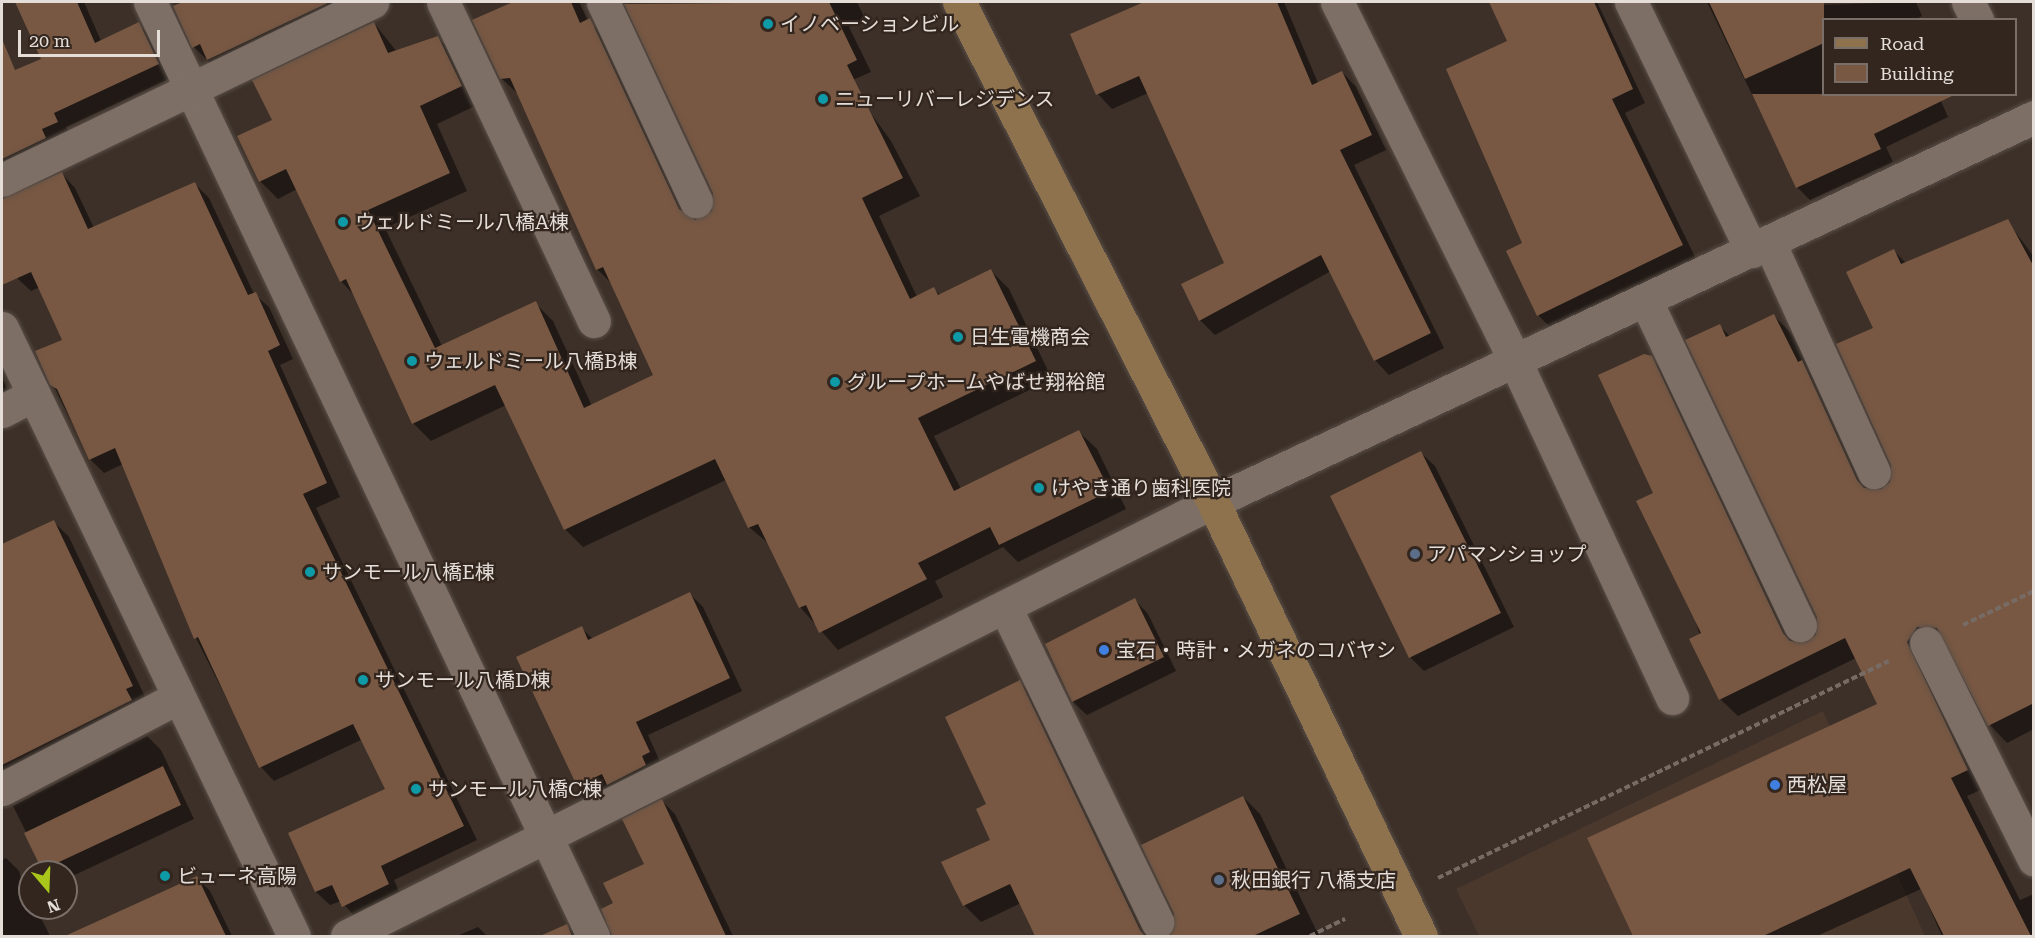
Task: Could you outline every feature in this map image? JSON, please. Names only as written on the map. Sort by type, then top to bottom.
[{"type":"street","points":[[150,2],[194,90],[545,837],[594,936]]},
{"type":"street","points":[[2,180],[194,90],[372,2]]},
{"type":"street","points":[[443,2],[594,321]]},
{"type":"street","points":[[603,2],[696,201]]},
{"type":"street","points":[[959,2],[1213,502],[1421,936]]},
{"type":"street","points":[[1337,2],[1515,361],[1672,698]]},
{"type":"street","points":[[1630,2],[1760,246],[1874,472]]},
{"type":"street","points":[[1968,2],[1976,18]]},
{"type":"street","points":[[347,936],[1213,502],[1646,302],[2027,116]]},
{"type":"street","points":[[1646,302],[1800,625]]},
{"type":"street","points":[[2,328],[294,936]]},
{"type":"street","points":[[2,411],[34,395]]},
{"type":"street","points":[[1005,607],[1157,922]]},
{"type":"street","points":[[1926,643],[2034,860]]},
{"type":"street","points":[[2,789],[179,697]]},
{"type":"path","points":[[1435,879],[2034,591]]},
{"type":"path","points":[[1310,936],[1345,919]]},
{"type":"shaded area","name":"西松屋","points":[[1823,711],[1925,936],[1479,936],[1456,889]]},
{"type":"building","points":[[15,2],[77,2],[95,43],[139,22],[159,64],[54,113],[58,122],[42,129],[46,138],[2,159],[2,39],[15,70],[41,59]]},
{"type":"building","points":[[183,2],[330,2],[207,60],[200,44],[192,48],[173,6]]},
{"type":"building","points":[[513,2],[571,2],[580,23],[590,18],[679,209],[695,220],[712,211],[713,193],[624,4],[829,2],[857,60],[847,65],[903,178],[862,198],[910,299],[934,287],[938,295],[991,269],[1036,361],[918,418],[954,491],[1079,430],[1110,491],[999,545],[990,527],[918,563],[927,579],[819,633],[806,605],[799,608],[758,524],[748,528],[715,459],[564,530],[495,385],[412,424],[346,279],[340,282],[286,169],[259,182],[237,136],[272,120],[252,80],[374,22],[388,53],[438,36],[462,86],[420,106],[450,173],[368,210],[435,348],[536,301],[584,408],[653,375],[603,267],[596,270],[510,78],[500,79],[472,20]]},
{"type":"building","points":[[1144,2],[1277,2],[1312,85],[1342,71],[1372,135],[1340,150],[1431,333],[1374,361],[1321,255],[1199,321],[1181,284],[1224,263],[1139,76],[1096,95],[1070,34]]},
{"type":"building","points":[[1489,2],[1594,2],[1633,89],[1612,99],[1683,245],[1537,316],[1506,251],[1522,243],[1446,69],[1507,41]]},
{"type":"building","points":[[1709,2],[1824,2],[1822,44],[1745,79]]},
{"type":"building","points":[[1752,94],[1952,96],[1874,134],[1881,149],[1796,188]]},
{"type":"building","points":[[62,172],[88,229],[195,182],[248,295],[256,292],[280,345],[268,351],[327,483],[303,494],[464,826],[381,866],[389,884],[342,907],[332,885],[315,892],[288,833],[385,789],[353,724],[259,768],[198,637],[194,639],[115,448],[89,460],[57,389],[50,385],[35,351],[62,340],[31,272],[2,285],[2,199]]},
{"type":"building","points":[[2008,219],[2034,267],[2034,703],[1988,726],[1937,628],[1917,627],[1907,642],[1968,770],[1951,778],[2031,936],[1944,936],[1910,868],[1763,936],[1633,936],[1587,838],[1877,704],[1845,638],[1719,700],[1689,639],[1701,633],[1636,501],[1653,493],[1598,375],[1644,354],[1652,356],[1783,633],[1790,641],[1807,642],[1816,635],[1817,617],[1685,340],[1720,324],[1726,337],[1774,314],[1798,362],[1802,360],[1857,480],[1864,488],[1881,489],[1890,482],[1891,465],[1836,344],[1873,328],[1846,272],[1894,249],[1901,264]]},
{"type":"building","name":"アパマンショップ","points":[[1421,451],[1501,613],[1409,658],[1330,496]]},
{"type":"building","points":[[54,520],[133,686],[126,689],[132,700],[2,765],[2,544]]},
{"type":"building","points":[[690,592],[730,678],[636,722],[650,752],[642,756],[646,765],[607,785],[602,774],[577,786],[516,657],[582,626],[588,640]]},
{"type":"building","name":"宝石・時計・メガネのコバヤシ","points":[[1135,598],[1164,657],[1072,702],[1045,644]]},
{"type":"building","points":[[1020,680],[1140,930],[1145,936],[1035,936],[1010,884],[963,906],[941,862],[990,840],[976,809],[986,804],[945,717]]},
{"type":"building","points":[[163,766],[181,805],[63,860],[37,860],[24,833]]},
{"type":"building","name":"秋田銀行 八橋支店","points":[[1243,796],[1300,914],[1253,936],[1168,936],[1174,914],[1141,845]]},
{"type":"building","points":[[662,799],[726,936],[612,936],[601,909],[613,903],[603,883],[644,864],[622,819]]},
{"type":"building","points":[[197,876],[226,936],[65,936]]},
{"type":"building","points":[[567,924],[572,936],[540,936]]},
{"type":"place","name":"イノベーションビル","points":[[768,24]]},
{"type":"place","name":"ニューリバーレジデンス","points":[[823,99]]},
{"type":"place","name":"ウェルドミール八橋A棟","points":[[343,222]]},
{"type":"place","name":"日生電機商会","points":[[958,337]]},
{"type":"place","name":"ウェルドミール八橋B棟","points":[[412,361]]},
{"type":"place","name":"グループホームやばせ翔裕館","points":[[835,382]]},
{"type":"place","name":"けやき通り歯科医院","points":[[1039,488]]},
{"type":"place","name":"アパマンショップ","points":[[1415,554]]},
{"type":"place","name":"サンモール八橋E棟","points":[[310,572]]},
{"type":"place","name":"宝石・時計・メガネのコバヤシ","points":[[1104,650]]},
{"type":"place","name":"サンモール八橋D棟","points":[[363,680]]},
{"type":"place","name":"西松屋","points":[[1775,785]]},
{"type":"place","name":"サンモール八橋C棟","points":[[416,789]]},
{"type":"place","name":"ビューネ高陽","points":[[165,876]]},
{"type":"place","name":"秋田銀行 八橋支店","points":[[1219,880]]}]
